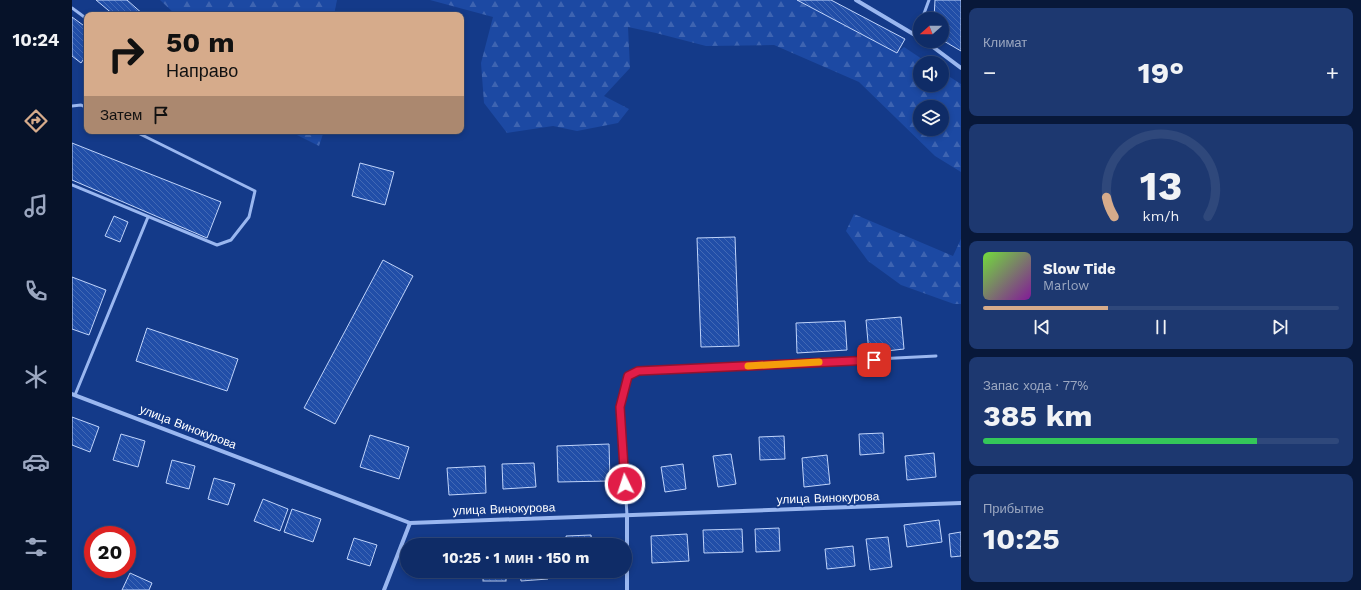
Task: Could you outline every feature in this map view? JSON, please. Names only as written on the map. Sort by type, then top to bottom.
[{"type":"street","points":[[856,0],[913,34]]},
{"type":"street","points":[[935,48],[961,68]]},
{"type":"street","name":"улица Винокурова","points":[[74,394],[410,523],[961,503]]},
{"type":"street","points":[[627,590],[628,514]]},
{"type":"street","points":[[384,590],[410,523]]},
{"type":"lane","points":[[924,12],[929,0]]},
{"type":"lane","points":[[72,8],[84,17]]},
{"type":"lane","points":[[72,106],[81,104],[84,106]]},
{"type":"lane","points":[[72,185],[217,245],[231,240],[249,217],[255,191],[140,134]]},
{"type":"lane","points":[[74,394],[148,217]]},
{"type":"lane","points":[[628,514],[620,407],[628,376],[638,371],[936,356]]},
{"type":"green space","points":[[160,0],[337,0],[335,12],[173,12]]},
{"type":"green space","points":[[430,0],[797,0],[897,53],[904,47],[918,56],[913,56],[913,92],[949,92],[949,76],[961,84],[961,172],[935,156],[914,136],[949,136],[949,100],[913,100],[913,135],[859,82],[774,45],[706,46],[628,27],[630,68],[604,96],[629,109],[618,123],[577,131],[553,126],[507,133],[484,103],[481,63],[493,17]]},
{"type":"green space","points":[[295,134],[323,134],[319,146]]},
{"type":"green space","points":[[854,214],[953,256],[961,239],[961,304],[954,304],[901,285],[868,261],[846,231]]},
{"type":"building","points":[[96,0],[127,0],[141,12],[110,12]]},
{"type":"building","points":[[797,0],[831,0],[905,39],[897,53]]},
{"type":"building","points":[[935,0],[961,0],[961,51],[949,44],[949,12],[934,12]]},
{"type":"building","points":[[72,17],[84,26],[84,58],[81,63],[72,56]]},
{"type":"building","points":[[72,143],[221,202],[207,238],[72,180]]},
{"type":"building","points":[[360,163],[394,172],[385,205],[352,196]]},
{"type":"building","points":[[114,216],[128,222],[120,242],[105,236]]},
{"type":"building","points":[[735,237],[739,346],[701,347],[697,238]]},
{"type":"building","points":[[383,260],[413,276],[335,424],[304,408]]},
{"type":"building","points":[[72,277],[106,290],[89,335],[72,329]]},
{"type":"building","points":[[901,317],[904,349],[869,353],[866,320]]},
{"type":"building","points":[[845,321],[847,350],[797,353],[796,323]]},
{"type":"building","points":[[147,328],[238,359],[227,391],[136,361]]},
{"type":"building","points":[[72,417],[99,427],[90,452],[72,445]]},
{"type":"building","points":[[883,433],[884,453],[860,455],[859,434]]},
{"type":"building","points":[[121,434],[145,441],[138,467],[113,460]]},
{"type":"building","points":[[370,435],[409,447],[399,479],[360,467]]},
{"type":"building","points":[[784,436],[785,459],[760,460],[759,437]]},
{"type":"building","points":[[609,444],[610,481],[558,482],[557,446]]},
{"type":"building","points":[[934,453],[936,477],[907,480],[905,456]]},
{"type":"building","points":[[731,454],[736,484],[718,487],[713,456]]},
{"type":"building","points":[[827,455],[830,484],[804,487],[802,458]]},
{"type":"building","points":[[172,460],[195,466],[189,489],[166,483]]},
{"type":"building","points":[[534,463],[536,487],[503,489],[502,464]]},
{"type":"building","points":[[683,464],[686,489],[665,492],[661,467]]},
{"type":"building","points":[[485,466],[486,493],[449,495],[447,468]]},
{"type":"building","points":[[214,478],[235,484],[228,505],[208,499]]},
{"type":"building","points":[[263,499],[288,509],[280,531],[254,521]]},
{"type":"building","points":[[292,509],[321,519],[313,542],[284,532]]},
{"type":"building","points":[[939,520],[942,542],[907,547],[904,525]]},
{"type":"building","points":[[779,528],[780,551],[756,552],[755,529]]},
{"type":"building","points":[[742,529],[743,552],[704,553],[703,530]]},
{"type":"building","points":[[961,532],[961,556],[951,557],[949,534]]},
{"type":"building","points":[[687,534],[689,561],[652,563],[651,536]]},
{"type":"building","points":[[591,535],[591,538],[566,538],[566,536]]},
{"type":"building","points":[[888,537],[892,567],[870,570],[866,539]]},
{"type":"building","points":[[354,538],[377,545],[370,566],[347,559]]},
{"type":"building","points":[[853,546],[855,566],[827,569],[825,549]]},
{"type":"building","points":[[136,576],[152,583],[149,590],[122,590],[128,578],[136,578]]},
{"type":"building","points":[[483,578],[506,578],[506,581],[483,581]]},
{"type":"building","points":[[521,578],[548,579],[521,581]]},
{"type":"slow traffic","points":[[748,366],[819,362]]},
{"type":"route","points":[[625,484],[620,407],[628,376],[638,371],[874,360]]}]
